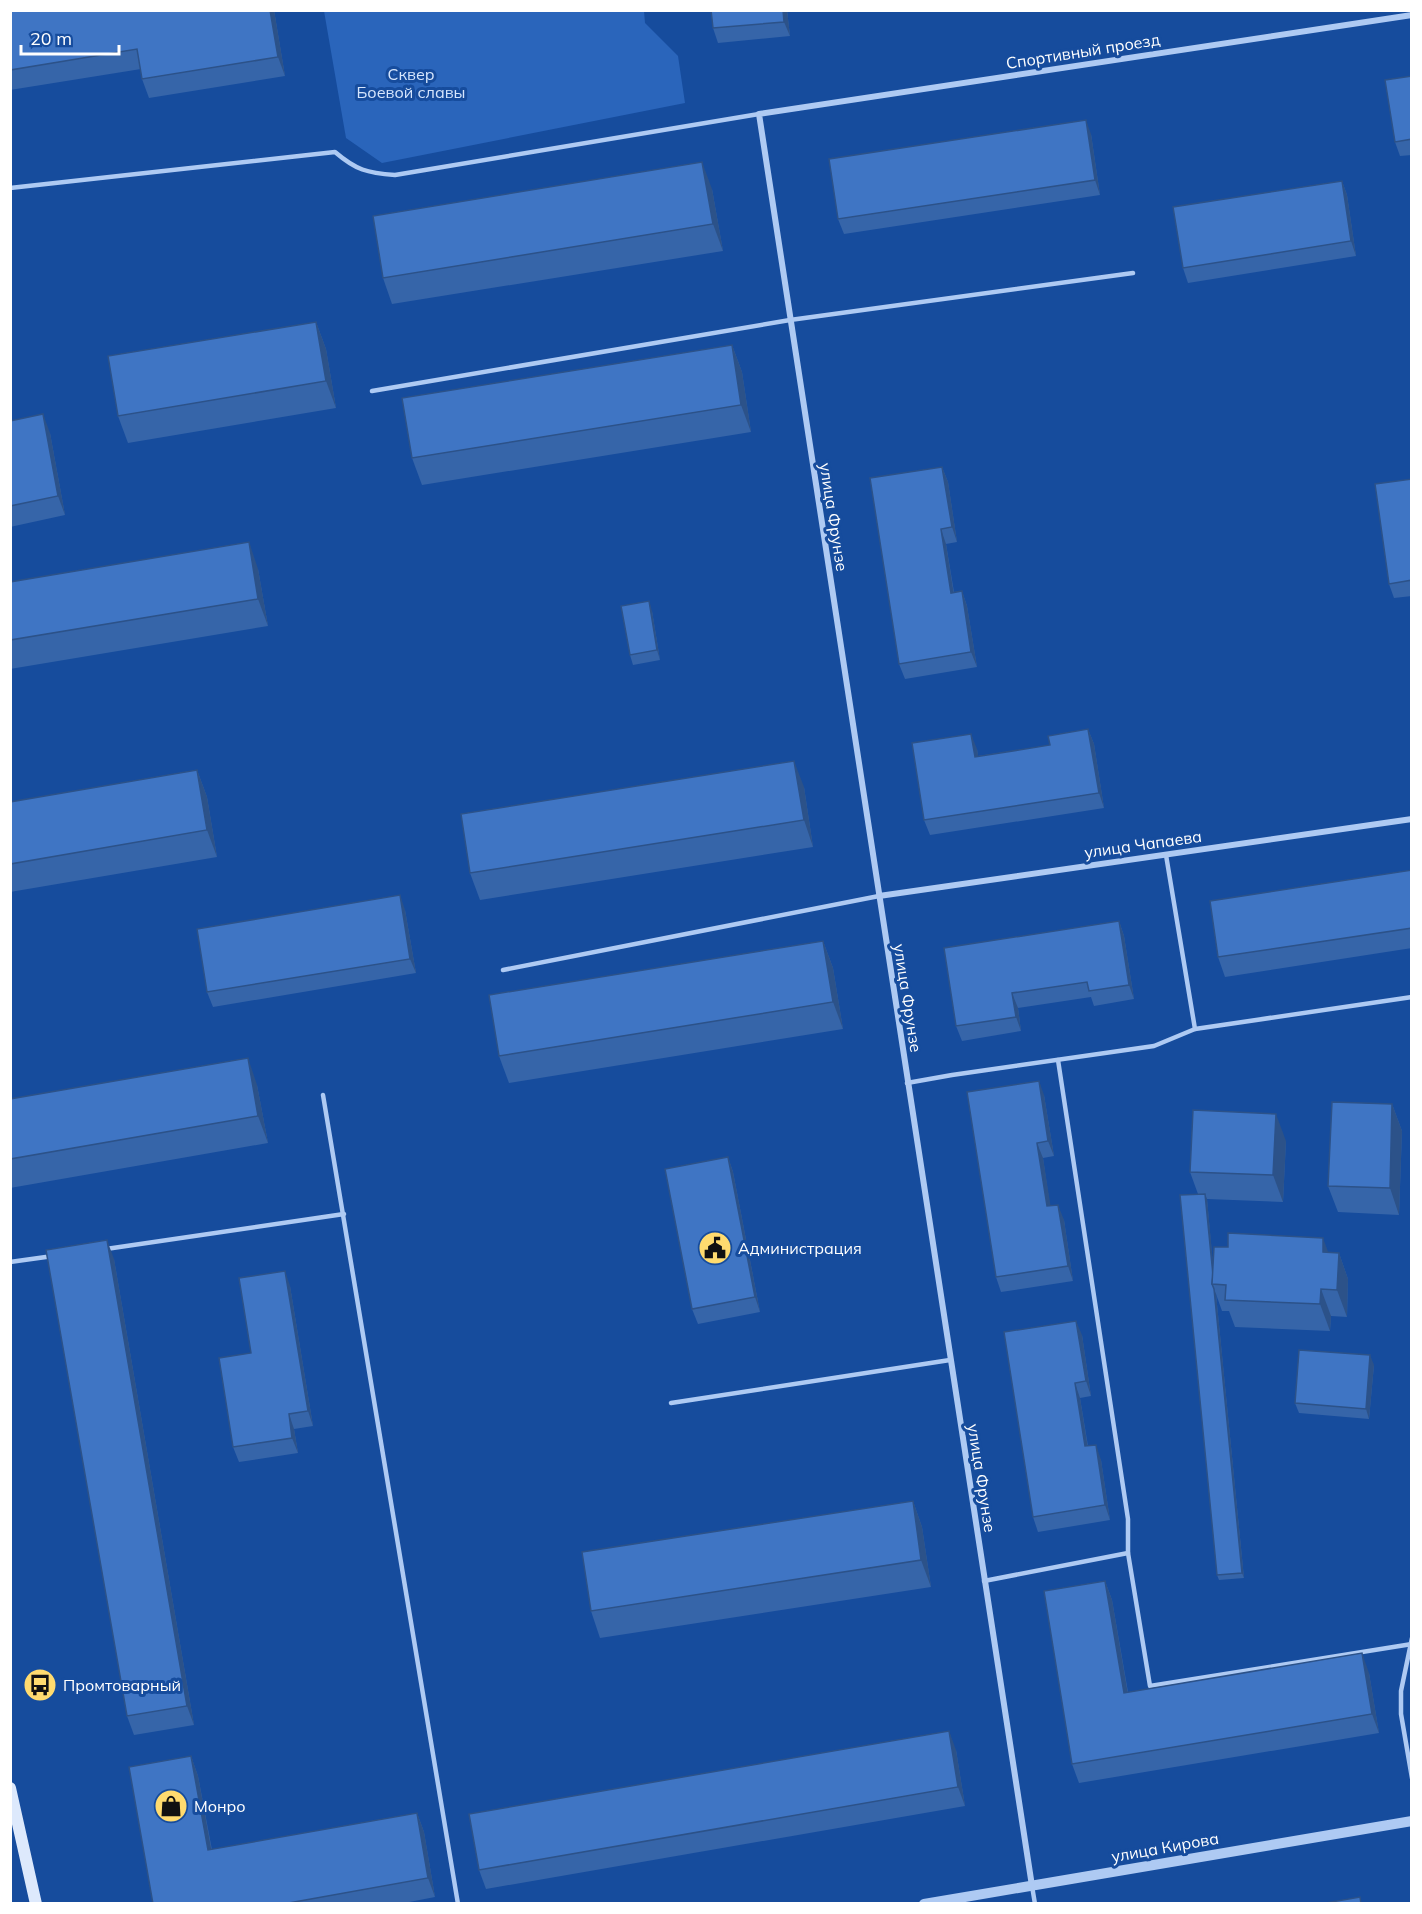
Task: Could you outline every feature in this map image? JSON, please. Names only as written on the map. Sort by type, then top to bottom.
[{"type":"main road","points":[[10,1788],[36,1904]]},
{"type":"street","name":"Спортивный проезд","points":[[759,114],[1412,15]]},
{"type":"street","name":"улица Фрунзе","points":[[759,114],[1032,1886]]},
{"type":"street","name":"улица Чапаева","points":[[879,896],[1412,819]]},
{"type":"street","name":"улица Кирова","points":[[924,1904],[1412,1821]]},
{"type":"lane","points":[[10,188],[335,152],[351,166],[373,173],[395,175],[759,114]]},
{"type":"lane","points":[[372,391],[790,320],[1133,273]]},
{"type":"lane","points":[[1166,855],[1195,1029]]},
{"type":"lane","points":[[503,970],[879,896]]},
{"type":"lane","points":[[907,1083],[1154,1046],[1195,1029],[1412,997]]},
{"type":"lane","points":[[1058,1060],[1128,1519],[1128,1553],[1150,1686],[1411,1644]]},
{"type":"lane","points":[[323,1095],[458,1904]]},
{"type":"lane","points":[[103,1249],[344,1215]]},
{"type":"lane","points":[[10,1262],[57,1256]]},
{"type":"lane","points":[[671,1403],[950,1360]]},
{"type":"lane","points":[[984,1581],[1128,1553]]},
{"type":"lane","points":[[1412,1638],[1401,1691],[1401,1714],[1412,1778]]},
{"type":"lane","points":[[1032,1886],[1035,1904]]},
{"type":"green space","name":"Сквер Боевой славы","points":[[324,11],[644,11],[645,23],[678,56],[685,103],[382,163],[346,138]]},
{"type":"building","points":[[10,10],[270,10],[278,57],[142,79],[137,49],[10,70]]},
{"type":"building","points":[[711,10],[783,10],[784,22],[713,28]]},
{"type":"building","points":[[1412,76],[1412,139],[1395,142],[1385,80]]},
{"type":"building","points":[[1086,120],[1095,180],[838,219],[829,159]]},
{"type":"building","points":[[702,162],[713,224],[383,278],[373,216]]},
{"type":"building","points":[[1342,181],[1351,241],[1183,268],[1173,207]]},
{"type":"building","points":[[316,322],[326,381],[118,416],[108,356]]},
{"type":"building","points":[[732,345],[741,405],[412,458],[402,398]]},
{"type":"building","points":[[43,414],[58,496],[10,506],[10,421]]},
{"type":"building","points":[[942,467],[952,527],[941,529],[951,593],[962,591],[971,652],[899,664],[870,478]]},
{"type":"building","points":[[1412,479],[1412,580],[1389,584],[1375,484]]},
{"type":"building","points":[[249,542],[258,599],[10,640],[10,582]]},
{"type":"building","points":[[649,601],[657,650],[630,655],[621,606]]},
{"type":"building","points":[[1088,729],[1099,793],[924,820],[912,743],[971,734],[975,757],[1050,745],[1048,736]]},
{"type":"building","points":[[794,761],[804,820],[470,873],[461,814]]},
{"type":"building","points":[[197,770],[207,830],[10,864],[10,802]]},
{"type":"building","points":[[1412,870],[1412,928],[1218,957],[1210,901]]},
{"type":"building","points":[[400,895],[410,959],[207,992],[197,929]]},
{"type":"building","points":[[1119,921],[1129,985],[1089,991],[1087,982],[1012,993],[1016,1017],[956,1026],[944,948]]},
{"type":"building","points":[[823,941],[833,1002],[499,1056],[489,995]]},
{"type":"building","points":[[248,1058],[258,1116],[10,1159],[10,1099]]},
{"type":"building","points":[[1039,1081],[1048,1141],[1037,1143],[1047,1206],[1058,1205],[1068,1266],[996,1277],[967,1092]]},
{"type":"building","points":[[1332,1102],[1392,1104],[1390,1188],[1328,1186]]},
{"type":"building","points":[[1193,1110],[1276,1114],[1273,1175],[1190,1172]]},
{"type":"building","name":"Администрация","points":[[728,1157],[755,1297],[692,1309],[665,1169]]},
{"type":"building","points":[[1205,1194],[1242,1573],[1217,1575],[1180,1195]]},
{"type":"building","points":[[1228,1233],[1323,1238],[1323,1252],[1339,1253],[1337,1290],[1321,1289],[1320,1304],[1225,1300],[1226,1285],[1212,1284],[1214,1247],[1228,1247]]},
{"type":"building","points":[[107,1240],[187,1706],[127,1716],[46,1250]]},
{"type":"building","points":[[285,1271],[308,1411],[289,1414],[292,1438],[233,1447],[219,1358],[251,1353],[239,1278]]},
{"type":"building","points":[[1076,1321],[1086,1381],[1075,1383],[1085,1446],[1096,1445],[1105,1505],[1033,1517],[1004,1332]]},
{"type":"building","points":[[1299,1350],[1370,1355],[1366,1409],[1295,1403]]},
{"type":"building","points":[[913,1501],[921,1560],[591,1611],[582,1552]]},
{"type":"building","points":[[1105,1581],[1124,1693],[1362,1653],[1372,1714],[1072,1764],[1044,1591]]},
{"type":"building","points":[[949,1731],[958,1787],[479,1870],[469,1814]]},
{"type":"building","points":[[191,1756],[208,1850],[417,1813],[428,1878],[283,1904],[153,1904],[129,1767]]},
{"type":"building","points":[[1360,1897],[1361,1904],[1320,1904]]},
{"type":"place","name":"Администрация","points":[[715,1248]]},
{"type":"place","name":"Промтоварный","points":[[40,1685]]},
{"type":"place","name":"Монро","points":[[171,1806]]}]
